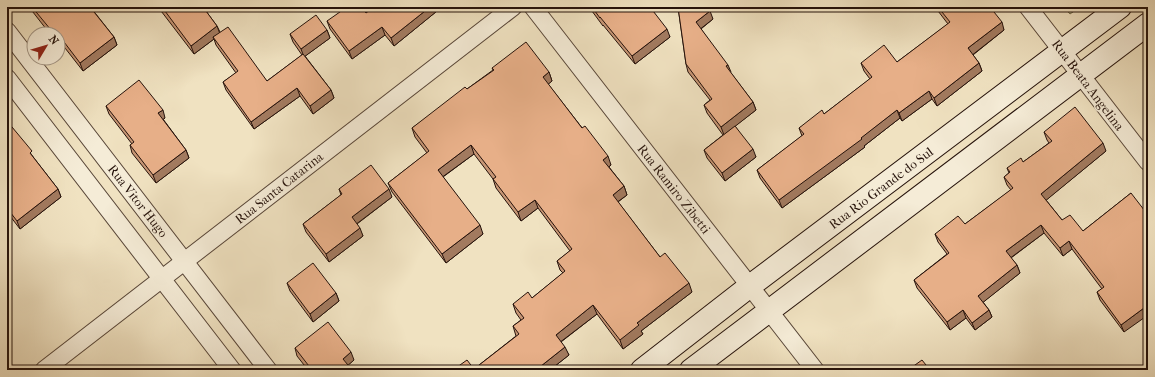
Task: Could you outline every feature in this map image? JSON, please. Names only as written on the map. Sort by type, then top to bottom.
[{"type":"street","name":"Rua Santa Catarina","points":[[44,370],[513,7]]},
{"type":"street","name":"Rua Ramiro Zibetti","points":[[533,7],[815,370]]},
{"type":"street","name":"Rua Beata Angelina","points":[[1028,7],[1148,162]]},
{"type":"street","name":"Rua Rio Grande do Sul","points":[[642,370],[750,286],[1120,7]]},
{"type":"street","points":[[691,370],[768,310],[1081,76],[1148,24]]},
{"type":"street","name":"Rua Vitor Hugo","points":[[7,31],[268,370]]},
{"type":"street","points":[[7,78],[232,370]]},
{"type":"green space","points":[[1064,7],[1080,7],[1070,14]]},
{"type":"building","points":[[32,7],[90,7],[114,37],[80,63],[66,45],[66,26],[48,26]]},
{"type":"building","points":[[162,7],[203,7],[217,26],[191,46]]},
{"type":"building","points":[[347,7],[361,7],[366,13],[374,7],[430,7],[391,38],[382,27],[349,51],[327,21]]},
{"type":"building","points":[[592,7],[650,7],[667,29],[632,56]]},
{"type":"building","points":[[678,7],[706,7],[710,11],[696,22],[753,102],[721,127],[704,105],[712,99],[686,64]]},
{"type":"building","points":[[938,7],[990,7],[1002,22],[968,48],[979,63],[934,98],[929,91],[899,113],[897,110],[861,138],[862,139],[779,200],[757,170],[804,134],[799,128],[822,110],[824,114],[872,77],[861,63],[884,45],[897,62],[950,22]]},
{"type":"building","points":[[316,15],[327,30],[301,49],[290,34]]},
{"type":"building","points":[[228,27],[267,81],[303,54],[331,90],[310,106],[297,88],[251,122],[223,82],[238,71],[213,37]]},
{"type":"building","points":[[526,42],[549,72],[543,77],[582,128],[585,126],[608,156],[603,160],[624,186],[613,195],[660,257],[665,253],[689,283],[637,323],[639,325],[620,340],[593,305],[556,335],[565,347],[536,370],[453,370],[467,360],[474,369],[519,334],[513,326],[524,318],[513,304],[528,292],[532,298],[565,271],[557,261],[572,249],[535,200],[518,212],[493,179],[496,177],[471,145],[438,170],[480,225],[442,254],[388,183],[429,151],[412,128],[465,87],[467,89],[494,70],[492,68]]},
{"type":"building","points":[[139,80],[163,110],[158,113],[186,150],[153,175],[130,145],[134,142],[106,106]]},
{"type":"building","points":[[1075,107],[1103,143],[1041,194],[1062,220],[1070,215],[1083,231],[1131,193],[1148,215],[1148,305],[1121,325],[1097,292],[1104,287],[1069,241],[1060,248],[1041,225],[1006,251],[1017,265],[978,296],[989,310],[972,323],[963,310],[947,322],[914,280],[949,253],[935,234],[958,216],[965,224],[1013,188],[1004,177],[1010,172],[1007,168],[1021,158],[1023,162],[1052,141],[1044,132]]},
{"type":"building","points":[[7,121],[32,151],[30,153],[58,189],[17,221],[7,208]]},
{"type":"building","points":[[735,126],[753,149],[722,173],[704,150]]},
{"type":"building","points":[[371,165],[389,189],[352,217],[360,228],[326,254],[303,224],[342,194],[339,189]]},
{"type":"building","points":[[313,263],[336,293],[310,314],[287,283]]},
{"type":"building","points":[[328,322],[351,352],[343,359],[352,370],[312,370],[295,348]]},
{"type":"building","points":[[922,360],[930,370],[908,370]]}]
